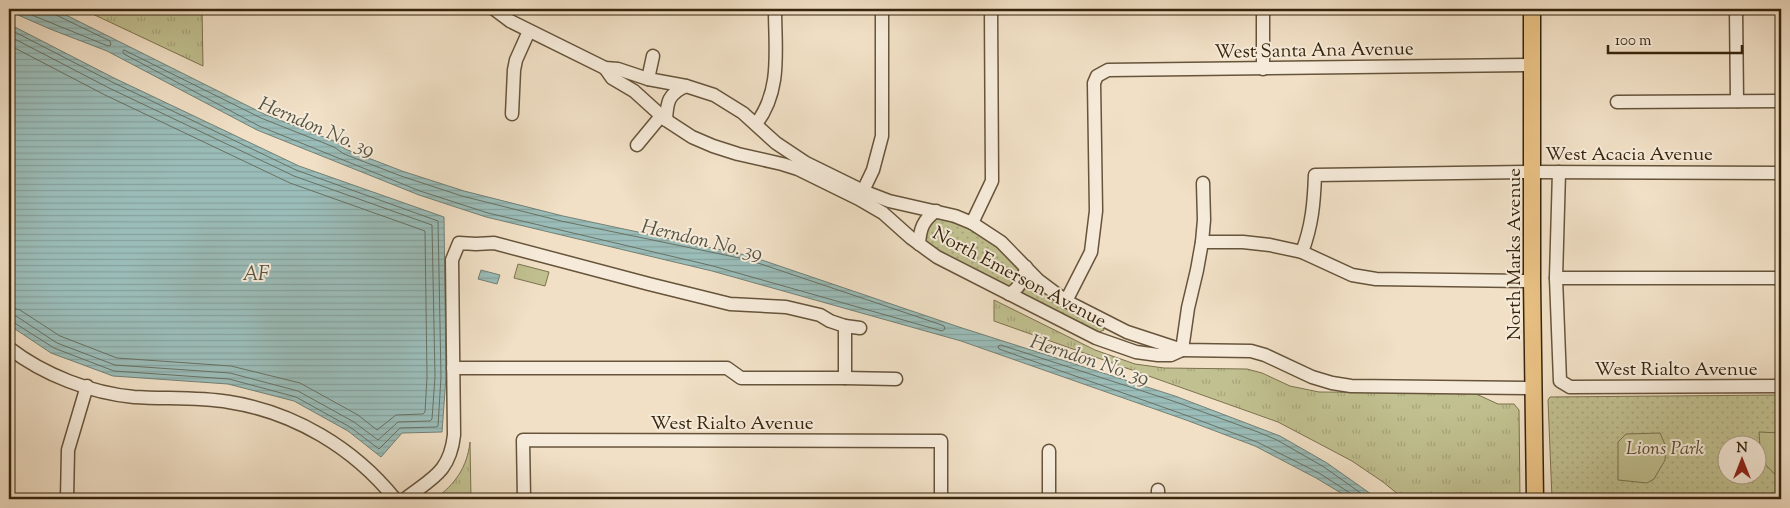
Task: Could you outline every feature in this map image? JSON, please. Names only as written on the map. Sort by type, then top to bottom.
[{"type":"main road","name":"North Marks Avenue","points":[[1532,9],[1532,281],[1535,499]]},
{"type":"street","name":"North Emerson Avenue","points":[[494,9],[510,21],[605,68],[618,69],[648,79],[686,86],[714,95],[743,113],[787,151],[861,195],[919,244],[952,265],[1096,338],[1136,352],[1171,356],[1182,350]]},
{"type":"street","points":[[756,124],[770,100],[776,75],[775,9]]},
{"type":"street","points":[[861,195],[873,170],[882,136],[882,9]]},
{"type":"street","points":[[972,223],[992,181],[991,9]]},
{"type":"street","points":[[1263,9],[1263,69]]},
{"type":"street","points":[[1736,9],[1737,101]]},
{"type":"street","points":[[512,114],[516,60],[529,31]]},
{"type":"street","points":[[648,79],[653,56]]},
{"type":"street","name":"West Santa Ana Avenue","points":[[1066,301],[1091,252],[1096,211],[1094,83],[1097,76],[1108,70],[1533,65]]},
{"type":"street","name":"North Emerson Avenue","points":[[605,68],[612,78],[634,92],[663,118],[692,137],[713,146],[790,166],[861,195],[936,211],[972,223],[1001,242],[1038,280],[1066,301],[1126,332],[1182,350],[1251,352],[1277,359],[1312,377],[1352,386],[1534,388]]},
{"type":"street","points":[[637,145],[663,118],[669,99],[674,93],[686,86]]},
{"type":"street","points":[[1617,102],[1781,101]]},
{"type":"street","name":"West Acacia Avenue","points":[[1302,252],[1313,215],[1315,175],[1532,172],[1781,173]]},
{"type":"street","points":[[1559,172],[1556,278],[1781,278]]},
{"type":"street","points":[[1182,350],[1188,308],[1202,242],[1204,220],[1203,183]]},
{"type":"street","points":[[919,244],[922,225],[926,218],[936,211]]},
{"type":"street","points":[[1202,242],[1270,244],[1302,252],[1352,275],[1376,280],[1532,281]]},
{"type":"street","points":[[405,499],[439,473],[444,468],[451,454],[454,435],[452,260],[459,243],[494,243],[730,304],[759,304],[786,307],[820,316],[845,326],[860,328]]},
{"type":"street","points":[[1009,294],[1016,290],[1021,283],[1026,267]]},
{"type":"street","name":"West Rialto Avenue","points":[[1556,278],[1560,381],[1570,387],[1781,386]]},
{"type":"street","points":[[845,326],[845,378]]},
{"type":"street","points":[[9,348],[35,365],[61,378],[87,386],[132,396],[209,399],[267,411],[304,426],[334,444],[367,469],[395,499]]},
{"type":"street","points":[[453,368],[727,368],[742,378],[896,379]]},
{"type":"street","points":[[67,499],[68,450],[87,386]]},
{"type":"street","name":"West Rialto Avenue","points":[[524,499],[523,440],[941,441],[942,499]]},
{"type":"street","points":[[1048,451],[1049,499]]},
{"type":"green space","points":[[82,9],[202,9],[203,66]]},
{"type":"green space","points":[[941,217],[983,237],[1001,250],[1018,267],[1015,282],[1008,288],[953,261],[927,243],[925,233],[928,224]]},
{"type":"green space","points":[[518,264],[549,272],[545,286],[514,278]]},
{"type":"green space","points":[[1029,276],[1103,325],[1104,330],[1097,333],[1018,294]]},
{"type":"green space","points":[[994,300],[1095,350],[1135,364],[1164,368],[1247,369],[1262,373],[1290,386],[1319,392],[1474,393],[1498,404],[1514,404],[1519,410],[1520,499],[1404,499],[1352,461],[1278,422],[994,321]]},
{"type":"green space","name":"Lions Park","points":[[1781,395],[1781,499],[1552,499],[1548,400],[1550,397]]},
{"type":"green space","points":[[1759,432],[1781,433],[1781,476],[1777,476],[1768,467],[1768,436],[1759,436]]},
{"type":"green space","points":[[1660,433],[1666,447],[1665,460],[1654,479],[1647,483],[1618,480],[1618,442],[1626,434]]},
{"type":"green space","points":[[470,442],[471,499],[435,499],[459,475],[466,460]]},
{"type":"water","points":[[9,9],[54,9],[264,114],[337,142],[345,149],[402,171],[464,191],[563,216],[750,256],[959,327],[1175,396],[1280,436],[1327,463],[1378,499],[1351,499],[1255,446],[961,341],[712,271],[486,217],[419,195],[257,130],[107,51],[50,29],[9,11]]},
{"type":"water","name":"AF","points":[[9,24],[114,78],[299,166],[444,217],[446,377],[442,432],[402,433],[381,457],[348,431],[294,401],[228,384],[113,376],[51,353],[9,325]]},
{"type":"water","points":[[481,270],[500,275],[497,284],[478,279]]},
{"type":"water label","name":"Herndon No. 39","points":[[317,126]]},
{"type":"water label","name":"Herndon No. 39","points":[[702,239]]},
{"type":"water label","name":"Herndon No. 39","points":[[1090,359]]}]
